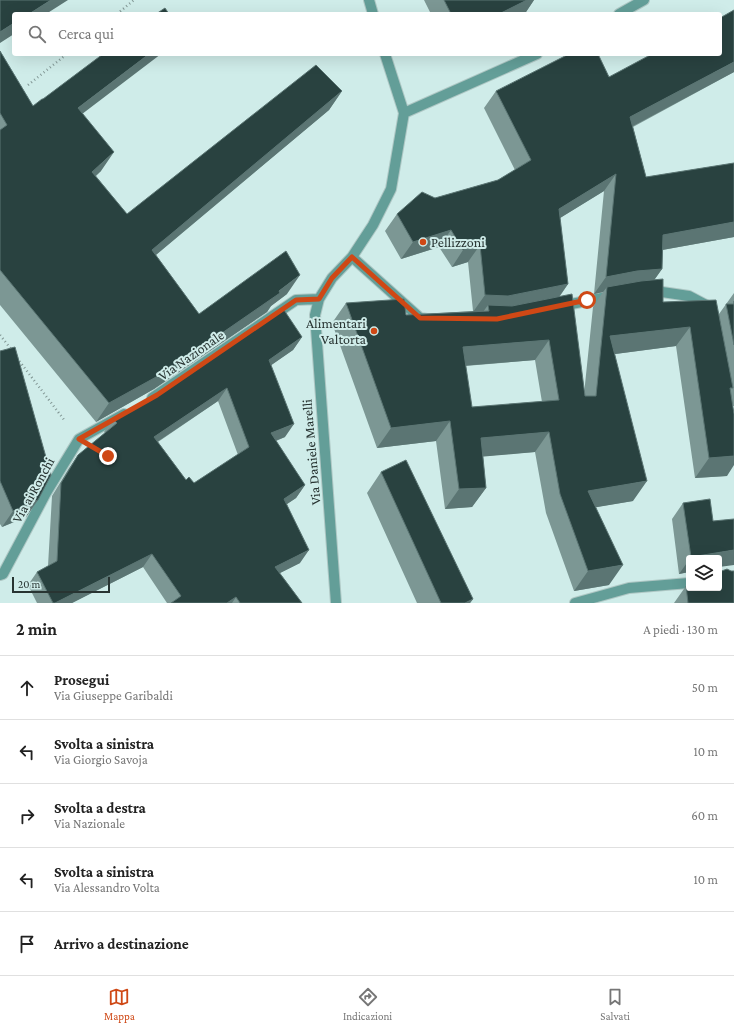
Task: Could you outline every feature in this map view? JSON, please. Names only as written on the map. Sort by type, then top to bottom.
[{"type":"street","points":[[369,0],[372,12]]},
{"type":"street","points":[[623,12],[644,0]]},
{"type":"street","points":[[386,56],[404,114],[533,56]]},
{"type":"street","name":"Via Daniele Marelli","points":[[336,603],[314,315],[319,299],[332,278],[352,257],[373,225],[391,189],[404,114]]},
{"type":"street","points":[[352,257],[420,318],[435,319]]},
{"type":"street","points":[[640,293],[662,292],[689,296],[706,305],[709,321]]},
{"type":"street","points":[[549,308],[618,295]]},
{"type":"street","name":"Via Nazionale","points":[[144,403],[296,300],[319,299]]},
{"type":"street","points":[[79,439],[131,410]]},
{"type":"street","name":"Via ai Ronchi","points":[[0,575],[3,574],[46,493],[79,439]]},
{"type":"street","points":[[576,603],[629,588],[686,583]]},
{"type":"path","points":[[119,12],[134,0]]},
{"type":"path","points":[[28,85],[64,56]]},
{"type":"path","points":[[0,335],[79,439]]},
{"type":"building","points":[[0,0],[51,0],[32,12],[12,12],[12,24],[0,32]]},
{"type":"building","points":[[444,0],[527,0],[503,12],[450,12]]},
{"type":"building","points":[[165,8],[168,12],[159,12]]},
{"type":"building","points":[[734,10],[734,62],[630,117],[646,177],[734,163],[734,222],[663,235],[662,269],[637,271],[606,277],[616,174],[559,209],[568,284],[508,296],[485,295],[480,245],[463,250],[451,230],[413,242],[397,214],[422,192],[435,198],[498,180],[531,160],[496,91],[565,56],[599,56],[609,77],[648,56],[722,56],[722,17]]},
{"type":"building","points":[[0,51],[33,106],[100,56],[146,56],[78,108],[114,152],[92,172],[127,214],[316,65],[342,91],[152,250],[199,314],[286,251],[300,275],[279,291],[280,293],[167,371],[109,403],[0,270],[0,130],[7,125],[0,113]]},
{"type":"building","points":[[663,279],[663,302],[716,300],[733,388],[730,388],[734,414],[734,456],[709,458],[690,327],[610,336],[647,481],[588,491],[623,565],[588,571],[560,494],[549,432],[481,438],[486,488],[459,489],[450,421],[391,428],[346,303],[404,299],[406,315],[489,311],[488,305],[512,306],[572,294],[585,396],[596,396],[607,287]],"holes":[[[549,340],[559,400],[472,407],[463,347]]]},
{"type":"building","points":[[726,304],[734,304],[734,345]]},
{"type":"building","points":[[284,310],[302,337],[269,360],[294,424],[271,433],[305,485],[284,499],[309,550],[275,567],[302,603],[240,603],[236,597],[227,603],[171,603],[181,596],[152,554],[53,603],[37,572],[57,561],[61,483],[78,455],[117,423],[113,419],[170,387]],"holes":[[[227,388],[249,447],[194,483],[189,477],[186,480],[154,437]]]},
{"type":"building","points":[[15,347],[51,475],[38,500],[13,511],[0,481],[0,351]]},
{"type":"building","points":[[406,460],[473,599],[465,603],[441,603],[381,472]]},
{"type":"building","points":[[710,499],[713,521],[734,519],[734,550],[703,555],[691,555],[683,503]]},
{"type":"building","points":[[727,569],[734,571],[734,603],[688,603],[687,591],[722,591],[722,571]]},
{"type":"place","name":"Pellizzoni","points":[[423,242]]},
{"type":"place","name":"Alimentari Valtorta","points":[[374,331]]},
{"type":"route","points":[[108,456],[79,439],[157,395],[296,300],[319,299],[332,278],[352,257],[420,318],[497,319],[587,300]]}]
